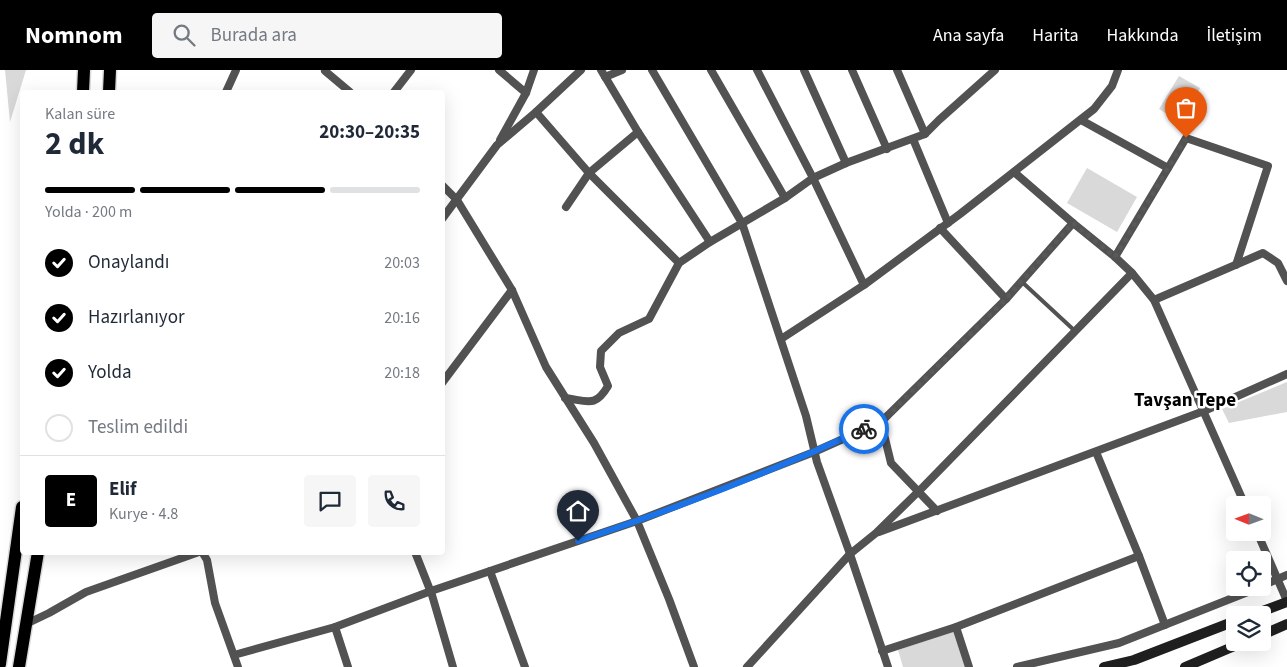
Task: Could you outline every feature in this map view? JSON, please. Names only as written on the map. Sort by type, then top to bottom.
[{"type":"main road","points":[[83,90],[84,70]]},
{"type":"main road","points":[[109,90],[110,70]]},
{"type":"main road","points":[[0,664],[3,622],[20,519]]},
{"type":"main road","points":[[19,667],[38,555]]},
{"type":"street","points":[[227,90],[236,70]]},
{"type":"street","points":[[396,90],[411,70]]},
{"type":"street","points":[[499,70],[526,93]]},
{"type":"street","points":[[445,215],[497,145],[526,93],[534,70]]},
{"type":"street","points":[[497,145],[582,70]]},
{"type":"street","points":[[622,70],[603,74],[638,132],[710,242]]},
{"type":"street","points":[[652,70],[742,223],[806,416],[814,452],[888,667]]},
{"type":"street","points":[[711,70],[785,198]]},
{"type":"street","points":[[757,70],[813,178],[864,285]]},
{"type":"street","points":[[804,70],[846,163]]},
{"type":"street","points":[[852,70],[887,149]]},
{"type":"street","points":[[896,70],[925,134]]},
{"type":"street","points":[[565,398],[592,402],[600,398],[608,386],[600,367],[601,351],[619,333],[649,319],[679,263],[710,242],[785,198],[813,178],[846,163],[925,134],[938,120],[995,70]]},
{"type":"street","points":[[780,339],[864,285],[1081,120],[1094,109],[1112,86],[1118,70]]},
{"type":"street","points":[[325,71],[348,90]]},
{"type":"street","points":[[536,112],[589,173],[679,263]]},
{"type":"street","points":[[1081,120],[1168,168]]},
{"type":"street","points":[[566,207],[589,173],[638,132]]},
{"type":"street","points":[[1115,257],[1186,138],[1268,166],[1236,265]]},
{"type":"street","points":[[913,139],[948,223]]},
{"type":"street","points":[[1014,172],[1132,272],[1154,300],[1241,496]]},
{"type":"street","points":[[445,188],[457,200],[512,290],[546,367],[594,444],[637,521],[694,667]]},
{"type":"street","points":[[234,655],[335,627],[490,570],[637,521],[814,452],[881,422],[1006,299],[1073,223]]},
{"type":"street","points":[[940,228],[1006,299]]},
{"type":"street","points":[[1154,300],[1263,254],[1278,263],[1287,281]]},
{"type":"street","points":[[747,667],[850,554],[876,533],[918,492],[1132,272]]},
{"type":"street","points":[[445,379],[512,290]]},
{"type":"street","points":[[876,533],[1204,411],[1287,374]]},
{"type":"street","points":[[881,422],[891,463],[937,511]]},
{"type":"street","points":[[1096,452],[1139,556],[1164,625]]},
{"type":"street","points":[[1262,541],[1287,601],[1271,607]]},
{"type":"street","points":[[26,624],[49,614],[86,592],[192,555]]},
{"type":"street","points":[[203,555],[207,560],[215,603],[238,667]]},
{"type":"street","points":[[416,555],[431,591],[453,667]]},
{"type":"street","points":[[882,651],[956,627],[1139,556]]},
{"type":"street","points":[[490,570],[525,667]]},
{"type":"street","points":[[1271,582],[1287,576]]},
{"type":"street","points":[[1017,667],[1119,644],[1238,596]]},
{"type":"street","points":[[1271,631],[1287,624]]},
{"type":"street","points":[[1104,667],[1134,660],[1226,625]]},
{"type":"street","points":[[335,627],[348,667]]},
{"type":"street","points":[[956,627],[969,667]]},
{"type":"street","points":[[1185,667],[1226,650]]},
{"type":"lane","points":[[1021,281],[1074,331]]},
{"type":"shaded area","points":[[5,70],[26,70],[10,122]]},
{"type":"shaded area","points":[[1179,76],[1200,88],[1180,122],[1159,109]]},
{"type":"shaded area","points":[[1087,168],[1137,197],[1117,232],[1067,203]]},
{"type":"shaded area","points":[[1287,382],[1287,412],[1229,423],[1222,409]]},
{"type":"shaded area","points":[[955,631],[966,667],[903,667],[898,650]]},
{"type":"way so far","points":[[864,429],[881,422],[1006,299],[1073,223],[1115,257],[1186,138]]},
{"type":"district","name":"Tavşan Tepe","points":[[1185,399]]},
{"type":"route","points":[[578,541],[637,521],[782,465],[864,429]]}]
